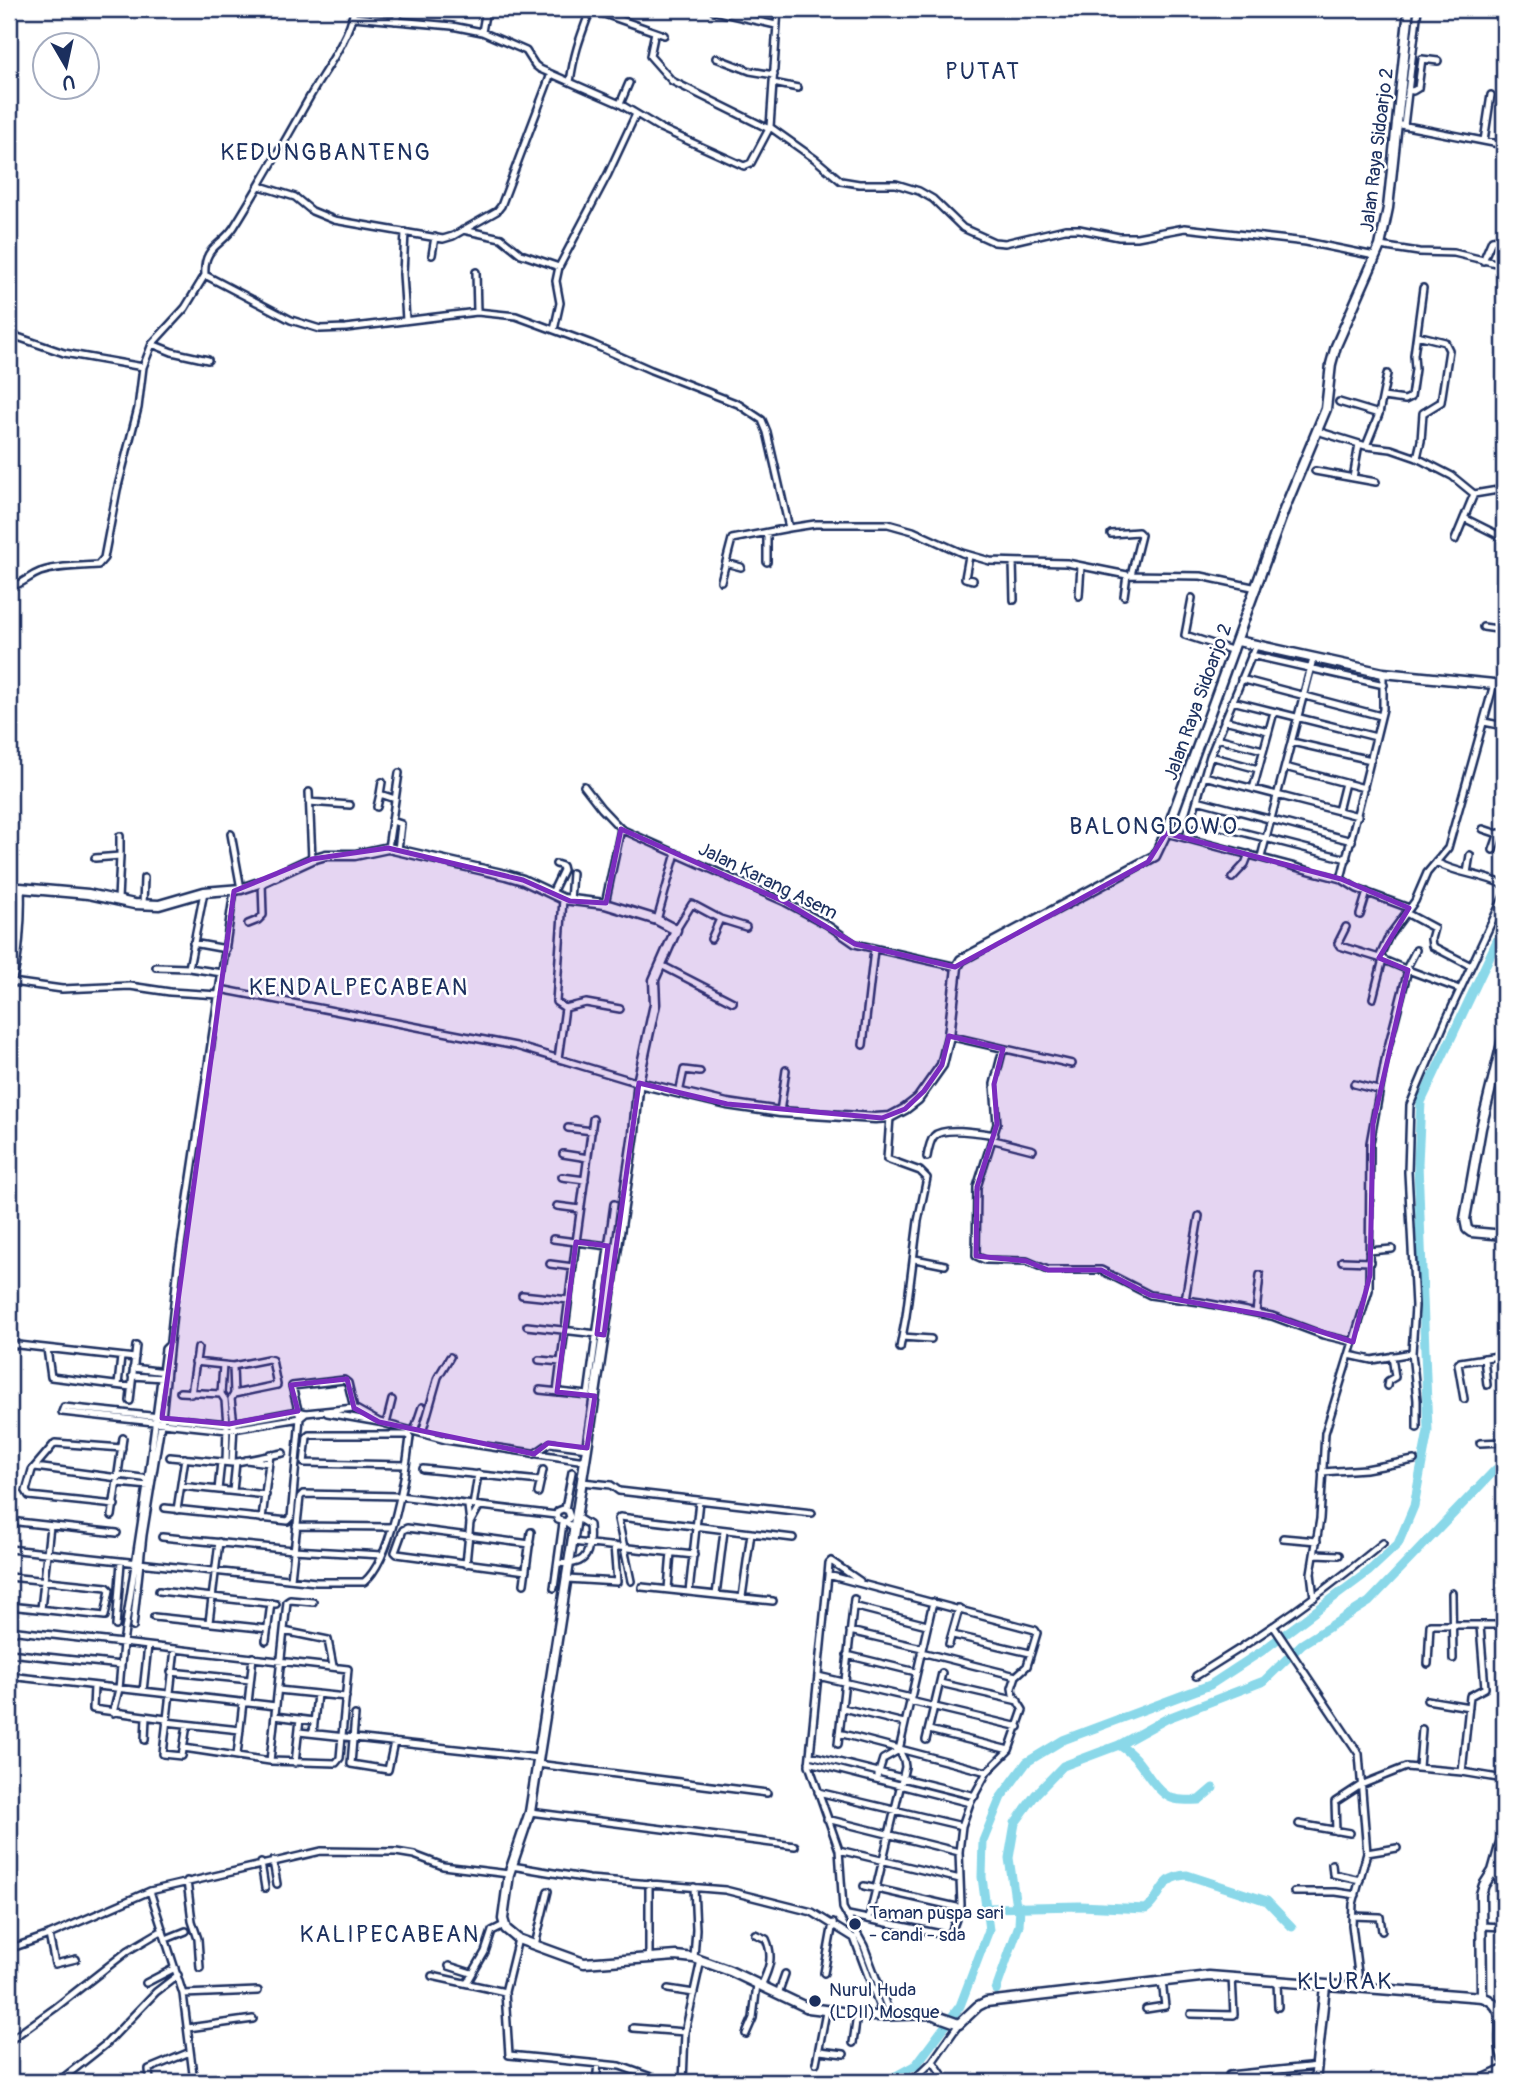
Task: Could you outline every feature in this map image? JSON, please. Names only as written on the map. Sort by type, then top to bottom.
[{"type":"street","points":[[9,587],[21,585],[41,572],[60,567],[98,565],[102,562],[138,408],[144,367],[152,344],[185,309],[205,275],[209,249],[225,238],[260,186],[335,55],[353,17],[354,9]]},
{"type":"street","points":[[395,21],[401,9]]},
{"type":"street","points":[[482,32],[486,9]]},
{"type":"street","points":[[353,17],[452,26],[482,32],[526,51],[535,65],[551,74],[620,104],[660,128],[744,166],[751,163],[769,128],[778,9]]},
{"type":"street","name":"Jalan Raya Sidoarjo 2","points":[[957,967],[965,957],[1148,862],[1171,834],[1234,651],[1245,643],[1257,588],[1299,471],[1321,432],[1333,355],[1375,256],[1383,246],[1401,126],[1409,9]]},
{"type":"street","points":[[1418,9],[1401,126],[1504,145]]},
{"type":"street","points":[[570,82],[572,60],[590,12],[597,10],[664,35]]},
{"type":"street","points":[[715,11],[776,26]]},
{"type":"street","points":[[656,32],[650,56],[672,81],[769,128],[841,181],[896,184],[919,191],[933,199],[964,228],[994,242],[1005,243],[1065,229],[1138,237],[1185,228],[1306,242],[1375,256]]},
{"type":"street","points":[[716,58],[750,71],[774,75]]},
{"type":"street","points":[[1408,90],[1418,88],[1422,59],[1438,61]]},
{"type":"street","points":[[260,186],[295,197],[322,216],[349,224],[448,238],[497,211],[551,74]]},
{"type":"street","points":[[620,104],[629,83]]},
{"type":"street","points":[[773,83],[798,88]]},
{"type":"street","points":[[1483,141],[1491,94]]},
{"type":"street","points":[[554,330],[559,267],[636,114]]},
{"type":"street","points":[[463,230],[501,238],[521,254],[559,267]]},
{"type":"street","points":[[405,232],[403,276],[406,320]]},
{"type":"street","points":[[432,255],[435,237]]},
{"type":"street","points":[[1483,261],[1491,242],[1494,239],[1504,239]]},
{"type":"street","points":[[1383,246],[1419,252],[1454,253],[1504,265]]},
{"type":"street","points":[[476,272],[477,312]]},
{"type":"street","points":[[205,275],[291,320],[320,329],[477,312],[516,316],[710,391],[756,414],[762,421],[767,432],[789,528]]},
{"type":"street","points":[[1383,397],[1405,400],[1411,397],[1423,288]]},
{"type":"street","points":[[9,334],[64,354],[144,367]]},
{"type":"street","points":[[1417,335],[1445,342],[1449,351],[1441,402],[1423,413],[1417,458]]},
{"type":"street","points":[[152,344],[172,352],[208,360]]},
{"type":"street","points":[[1366,446],[1379,414],[1387,374]]},
{"type":"street","points":[[1339,402],[1379,414]]},
{"type":"street","points":[[1321,432],[1417,458],[1452,476],[1474,494],[1504,489]]},
{"type":"street","points":[[1353,478],[1359,444]]},
{"type":"street","points":[[1315,471],[1376,482]]},
{"type":"street","points":[[1455,540],[1474,494]]},
{"type":"street","points":[[1464,518],[1504,538]]},
{"type":"street","points":[[721,581],[733,539],[815,524],[888,524],[913,531],[969,556],[990,561],[1081,566],[1129,575],[1201,576],[1257,588]]},
{"type":"street","points":[[767,533],[767,562]]},
{"type":"street","points":[[1111,534],[1141,535],[1124,596]]},
{"type":"street","points":[[969,556],[965,578],[973,580]]},
{"type":"street","points":[[1013,562],[1014,600]]},
{"type":"street","points":[[726,563],[741,567]]},
{"type":"street","points":[[1079,596],[1081,566]]},
{"type":"street","points":[[1192,598],[1185,635],[1234,651]]},
{"type":"street","points":[[1483,627],[1504,630]]},
{"type":"street","points":[[1188,839],[1187,834],[1210,756],[1251,655],[1245,643]]},
{"type":"street","points":[[1245,643],[1383,673],[1504,685]]},
{"type":"street","points":[[1251,655],[1384,685]]},
{"type":"street","points":[[1261,857],[1314,659]]},
{"type":"street","points":[[1341,879],[1381,716],[1383,673]]},
{"type":"street","points":[[1241,679],[1381,716]]},
{"type":"street","points":[[1373,998],[1381,958],[1389,936],[1408,911],[1427,873],[1448,848],[1494,684]]},
{"type":"street","points":[[1232,701],[1376,737]]},
{"type":"street","points":[[1253,789],[1275,712]]},
{"type":"street","points":[[1224,720],[1268,731]]},
{"type":"street","points":[[1484,722],[1504,726]]},
{"type":"street","points":[[1217,738],[1263,750]]},
{"type":"street","points":[[1292,741],[1371,760]]},
{"type":"street","points":[[1210,756],[1258,769]]},
{"type":"street","points":[[1285,767],[1364,788]]},
{"type":"street","points":[[388,848],[399,773]]},
{"type":"street","points":[[1204,776],[1358,816]]},
{"type":"street","points":[[377,807],[382,782]]},
{"type":"street","points":[[1338,811],[1345,783]]},
{"type":"street","name":"Jalan Karang Asem","points":[[583,786],[621,829],[785,902],[826,924],[852,942],[874,950],[957,967]]},
{"type":"street","points":[[309,792],[312,859]]},
{"type":"street","points":[[380,794],[395,799]]},
{"type":"street","points":[[1197,800],[1352,841]]},
{"type":"street","points":[[309,802],[350,805]]},
{"type":"street","points":[[1192,819],[1347,859]]},
{"type":"street","points":[[392,821],[401,824],[398,850]]},
{"type":"street","points":[[605,904],[621,829]]},
{"type":"street","points":[[1483,829],[1502,834],[1493,850]]},
{"type":"street","points":[[113,1713],[119,1689],[123,1643],[159,1421],[165,1349],[168,1346],[190,1178],[237,890],[232,834]]},
{"type":"street","points":[[1171,834],[1341,879],[1408,911],[1434,928],[1430,939],[1432,946],[1471,966]]},
{"type":"street","points":[[118,900],[120,836]]},
{"type":"street","points":[[9,887],[34,885],[143,905],[159,905],[204,892],[237,890],[326,855],[355,855],[388,848],[506,874],[566,900],[605,904],[657,920],[676,930]]},
{"type":"street","points":[[657,920],[676,853]]},
{"type":"street","points":[[1232,878],[1245,864],[1249,854]]},
{"type":"street","points":[[1467,873],[1470,855]]},
{"type":"street","points":[[95,858],[120,856]]},
{"type":"street","points":[[1436,862],[1453,872],[1482,875],[1504,885]]},
{"type":"street","points":[[552,893],[562,870],[562,866],[556,864]]},
{"type":"street","points":[[572,873],[566,900],[555,999],[565,1007],[586,1003],[620,1009]]},
{"type":"street","points":[[143,905],[144,878]]},
{"type":"street","points":[[248,923],[258,920],[262,915],[262,882]]},
{"type":"street","points":[[22,888],[22,915],[10,985],[62,989],[130,986],[170,992],[220,992],[516,1046],[639,1083],[715,1102],[780,1112],[890,1120],[905,1109],[924,1091],[942,1065],[952,1037],[957,967]]},
{"type":"street","points":[[189,968],[204,892]]},
{"type":"street","points":[[1360,915],[1367,892]]},
{"type":"street","points":[[1418,1427],[1412,1353],[1415,1306],[1408,1172],[1410,1105],[1416,1085],[1504,896]]},
{"type":"street","points":[[746,927],[720,919],[692,904],[676,930],[653,986],[654,1004],[600,1334],[587,1448],[567,1579],[530,1812],[510,1870],[502,1915],[504,1926],[518,1939],[584,1963],[649,1958],[697,1959],[802,2006],[826,2012],[886,2016],[925,2013],[955,2022]]},
{"type":"street","points":[[711,939],[720,919]]},
{"type":"street","points":[[1346,927],[1339,946],[1381,958],[1460,989]]},
{"type":"street","points":[[193,943],[226,950]]},
{"type":"street","points":[[863,1045],[874,950]]},
{"type":"street","points":[[1314,1598],[1311,1573],[1316,1553],[1325,1433],[1365,1306],[1370,1275],[1370,1143],[1378,1090],[1407,970],[1416,950]]},
{"type":"street","points":[[661,965],[733,1002]]},
{"type":"street","points":[[156,967],[222,973]]},
{"type":"street","points":[[558,1059],[565,1007]]},
{"type":"street","points":[[1504,1035],[1481,1128],[1465,1219],[1467,1229],[1471,1233],[1504,1235]]},
{"type":"street","points":[[952,1037],[1073,1064]]},
{"type":"street","points":[[1003,1049],[994,1084],[997,1120],[994,1137],[977,1187],[976,1256],[985,1260],[1027,1261],[1048,1270],[1101,1270],[1150,1295],[1256,1313],[1353,1342]]},
{"type":"street","points":[[679,1093],[684,1070],[700,1072]]},
{"type":"street","points":[[780,1112],[786,1070]]},
{"type":"street","points":[[1354,1084],[1378,1090]]},
{"type":"street","points":[[558,1392],[593,1119]]},
{"type":"street","points":[[890,1120],[887,1159],[920,1171],[927,1178],[918,1221],[915,1259],[900,1348]]},
{"type":"street","points":[[568,1128],[592,1131]]},
{"type":"street","points":[[927,1157],[937,1134],[959,1131],[994,1137],[1033,1150]]},
{"type":"street","points":[[563,1154],[588,1158]]},
{"type":"street","points":[[562,1177],[585,1180]]},
{"type":"street","points":[[600,1334],[614,1205]]},
{"type":"street","points":[[557,1206],[580,1209]]},
{"type":"street","points":[[1185,1300],[1199,1216]]},
{"type":"street","points":[[553,1239],[608,1246]]},
{"type":"street","points":[[1369,1251],[1392,1250]]},
{"type":"street","points":[[915,1259],[945,1265]]},
{"type":"street","points":[[1342,1261],[1370,1262]]},
{"type":"street","points":[[550,1264],[573,1267]]},
{"type":"street","points":[[1256,1313],[1260,1275]]},
{"type":"street","points":[[522,1295],[569,1300]]},
{"type":"street","points":[[527,1326],[600,1334]]},
{"type":"street","points":[[902,1337],[931,1339]]},
{"type":"street","points":[[9,1344],[135,1358]]},
{"type":"street","points":[[130,1401],[136,1346]]},
{"type":"street","points":[[191,1394],[198,1348]]},
{"type":"street","points":[[47,1349],[51,1377],[131,1387]]},
{"type":"street","points":[[1349,1354],[1370,1360],[1412,1353]]},
{"type":"street","points":[[1464,1399],[1458,1364],[1504,1355]]},
{"type":"street","points":[[1387,1386],[1388,1381],[1395,1377],[1392,1356]]},
{"type":"street","points":[[118,1385],[121,1357]]},
{"type":"street","points":[[422,1433],[434,1387],[450,1357]]},
{"type":"street","points":[[1484,1358],[1487,1385]]},
{"type":"street","points":[[180,1392],[220,1394],[230,1398],[275,1387],[278,1382],[270,1359],[233,1366],[195,1362]]},
{"type":"street","points":[[539,1360],[561,1362]]},
{"type":"street","points":[[220,1394],[223,1365]]},
{"type":"street","points":[[233,1366],[229,1462],[233,1491]]},
{"type":"street","points":[[133,1372],[164,1375]]},
{"type":"street","points":[[165,1508],[286,1521],[291,1518],[299,1414],[292,1389],[294,1384],[344,1380],[348,1383],[354,1408]]},
{"type":"street","points":[[540,1390],[591,1396]]},
{"type":"street","points":[[386,1424],[392,1400]]},
{"type":"street","points":[[414,1431],[422,1407]]},
{"type":"street","points":[[159,1421],[62,1408],[63,1414],[230,1427],[299,1414],[354,1408],[379,1422]]},
{"type":"street","points":[[324,1412],[379,1422],[446,1440],[585,1461]]},
{"type":"street","points":[[9,1549],[316,1582],[364,1582],[382,1555],[404,1496],[411,1438],[408,1435],[307,1437],[304,1463],[406,1465]]},
{"type":"street","points":[[113,1516],[123,1438]]},
{"type":"street","points":[[1480,1443],[1504,1441]]},
{"type":"street","points":[[115,1505],[29,1496],[26,1490],[35,1467],[53,1444],[58,1442],[122,1448]]},
{"type":"street","points":[[534,1454],[550,1443],[587,1448]]},
{"type":"street","points":[[170,1457],[229,1462],[283,1453]]},
{"type":"street","points":[[262,1519],[270,1454]]},
{"type":"street","points":[[177,1510],[185,1458]]},
{"type":"street","points":[[246,1460],[269,1463]]},
{"type":"street","points":[[1322,1472],[1366,1469],[1414,1460]]},
{"type":"street","points":[[218,1490],[229,1462]]},
{"type":"street","points":[[35,1467],[150,1483]]},
{"type":"street","points":[[423,1469],[540,1481]]},
{"type":"street","points":[[538,1493],[543,1470]]},
{"type":"street","points":[[554,1588],[564,1522],[570,1517],[566,1510],[572,1472]]},
{"type":"street","points":[[466,1564],[478,1474]]},
{"type":"street","points":[[582,1482],[611,1485],[620,1491],[811,1513]]},
{"type":"street","points":[[181,1486],[265,1495]]},
{"type":"street","points":[[291,1579],[300,1497],[303,1494],[404,1496],[556,1515]]},
{"type":"street","points":[[689,1591],[699,1501]]},
{"type":"street","points":[[470,1523],[473,1506]]},
{"type":"street","points":[[556,1515],[558,1511],[566,1510],[577,1513],[589,1525],[589,1544],[584,1559],[569,1564],[559,1563]]},
{"type":"street","points":[[556,1515],[558,1520],[574,1528]]},
{"type":"street","points":[[567,1579],[618,1582],[620,1517],[793,1538]]},
{"type":"street","points":[[9,1521],[117,1533]]},
{"type":"street","points":[[41,1609],[50,1526]]},
{"type":"street","points":[[296,1526],[392,1527]]},
{"type":"street","points":[[526,1571],[395,1552],[405,1528],[530,1544]]},
{"type":"street","points":[[716,1595],[724,1531]]},
{"type":"street","points":[[524,1584],[531,1532]]},
{"type":"street","points":[[742,1597],[751,1533]]},
{"type":"street","points":[[162,1537],[293,1550],[382,1555]]},
{"type":"street","points":[[1283,1538],[1317,1542]]},
{"type":"street","points":[[209,1622],[219,1542]]},
{"type":"street","points":[[572,1542],[694,1555]]},
{"type":"street","points":[[1196,1676],[1275,1628],[1383,1543]]},
{"type":"street","points":[[619,1546],[631,1581]]},
{"type":"street","points":[[668,1590],[671,1552]]},
{"type":"street","points":[[1316,1553],[1339,1555]]},
{"type":"street","points":[[863,1583],[833,1561],[829,1563],[809,1762],[839,1850],[842,1905],[886,2016]]},
{"type":"street","points":[[116,1626],[121,1562]]},
{"type":"street","points":[[134,1627],[138,1563]]},
{"type":"street","points":[[828,1575],[1035,1630],[1037,1633],[1027,1666],[1016,1676],[1012,1691],[1023,1710],[1009,1751],[987,1772],[970,1803],[962,1826],[959,1852],[961,1908],[948,1935],[848,1915]]},
{"type":"street","points":[[9,1577],[109,1589],[106,1616],[9,1606]]},
{"type":"street","points":[[642,1587],[773,1601]]},
{"type":"street","points":[[159,1591],[273,1603],[266,1641]]},
{"type":"street","points":[[1452,1593],[1453,1658]]},
{"type":"street","points":[[270,1761],[287,1601],[313,1602]]},
{"type":"street","points":[[869,1919],[902,1782],[905,1763],[899,1749],[933,1602]]},
{"type":"street","points":[[838,1744],[853,1603],[927,1625]]},
{"type":"street","points":[[949,1644],[959,1609]]},
{"type":"street","points":[[154,1617],[268,1629]]},
{"type":"street","points":[[1428,1664],[1429,1627],[1504,1625]]},
{"type":"street","points":[[1462,1772],[1471,1694],[1485,1688],[1480,1626]]},
{"type":"street","points":[[1275,1628],[1359,1751],[1367,1853],[1352,1916],[1360,1989]]},
{"type":"street","points":[[9,1630],[348,1669],[346,1697],[351,1764],[384,1771],[388,1768],[394,1742]]},
{"type":"street","points":[[284,1631],[328,1640],[334,1666]]},
{"type":"street","points":[[850,1631],[1016,1676]]},
{"type":"street","points":[[953,1635],[1030,1653]]},
{"type":"street","points":[[143,1691],[148,1646]]},
{"type":"street","points":[[175,1649],[163,1754],[181,1756],[187,1725]]},
{"type":"street","points":[[9,1653],[121,1665]]},
{"type":"street","points":[[847,1656],[916,1672]]},
{"type":"street","points":[[237,1755],[253,1657]]},
{"type":"street","points":[[171,1672],[250,1680]]},
{"type":"street","points":[[926,1740],[942,1673]]},
{"type":"street","points":[[9,1676],[276,1706]]},
{"type":"street","points":[[818,1676],[1018,1727]]},
{"type":"street","points":[[940,1683],[1018,1701]]},
{"type":"street","points":[[94,1686],[93,1709],[187,1725],[240,1730]]},
{"type":"street","points":[[278,1690],[346,1697]]},
{"type":"street","points":[[313,1733],[317,1694]]},
{"type":"street","points":[[1427,1700],[1469,1707]]},
{"type":"street","points":[[843,1708],[905,1723]]},
{"type":"street","points":[[184,1748],[270,1761],[336,1763],[355,1715]]},
{"type":"street","points":[[275,1716],[314,1721]]},
{"type":"street","points":[[145,1740],[146,1717]]},
{"type":"street","points":[[295,1763],[300,1719]]},
{"type":"street","points":[[1419,1767],[1422,1729]]},
{"type":"street","points":[[929,1730],[1009,1751]]},
{"type":"street","points":[[299,1732],[394,1742],[766,1793]]},
{"type":"street","points":[[839,1733],[987,1772]]},
{"type":"street","points":[[877,1777],[883,1759],[899,1749]]},
{"type":"street","points":[[810,1755],[877,1777]]},
{"type":"street","points":[[809,1762],[975,1797]]},
{"type":"street","points":[[1336,1831],[1334,1804],[1361,1785],[1400,1768],[1419,1767],[1504,1779]]},
{"type":"street","points":[[902,1782],[970,1803]]},
{"type":"street","points":[[818,1792],[962,1826]]},
{"type":"street","points":[[530,1812],[795,1846]]},
{"type":"street","points":[[827,1819],[959,1852]]},
{"type":"street","points":[[1298,1824],[1350,1833]]},
{"type":"street","points":[[1482,1997],[1482,1890],[1493,1871],[1504,1832]]},
{"type":"street","points":[[1367,1853],[1396,1848]]},
{"type":"street","points":[[9,1949],[49,1935],[150,1891],[261,1863],[335,1850],[396,1852],[414,1855],[443,1866],[725,1890],[799,1908],[854,1930]]},
{"type":"street","points":[[839,1850],[960,1879]]},
{"type":"street","points":[[273,1861],[277,1884]]},
{"type":"street","points":[[261,1863],[265,1888]]},
{"type":"street","points":[[1332,1864],[1333,1874],[1360,1880]]},
{"type":"street","points":[[1493,1871],[1499,1881],[1500,1899]]},
{"type":"street","points":[[187,1881],[201,1968]]},
{"type":"street","points":[[649,1883],[649,1958]]},
{"type":"street","points":[[864,1886],[961,1908]]},
{"type":"street","points":[[683,2082],[685,2032],[694,1993],[697,1959],[694,1887]]},
{"type":"street","points":[[150,1891],[183,1994],[194,2082]]},
{"type":"street","points":[[535,1945],[548,1891]]},
{"type":"street","points":[[1294,1892],[1356,1895]]},
{"type":"street","points":[[1352,1916],[1380,1917],[1382,1931]]},
{"type":"street","points":[[824,1973],[833,1923]]},
{"type":"street","points":[[467,1983],[492,1932],[504,1926]]},
{"type":"street","points":[[1482,1926],[1504,1927]]},
{"type":"street","points":[[9,2041],[129,1950],[163,1930]]},
{"type":"street","points":[[166,1939],[186,1931]]},
{"type":"street","points":[[746,2034],[753,2018],[759,1985],[771,1962],[766,1939],[755,1934]]},
{"type":"street","points":[[49,1935],[55,1964],[76,1959]]},
{"type":"street","points":[[518,1939],[505,1992],[509,2055],[629,2068],[665,2082]]},
{"type":"street","points":[[449,1966],[471,1973]]},
{"type":"street","points":[[146,1983],[175,1968]]},
{"type":"street","points":[[778,1995],[785,1974]]},
{"type":"street","points":[[58,2082],[106,2044],[156,1992],[178,1975]]},
{"type":"street","points":[[432,1976],[505,1992]]},
{"type":"street","points":[[911,2082],[933,2061],[955,2022],[983,2003],[1202,1976],[1482,1997],[1495,2004],[1500,2012],[1503,2021],[1500,2048],[1504,2059]]},
{"type":"street","points":[[1191,2014],[1235,2014],[1232,1977]]},
{"type":"street","points":[[1146,2009],[1166,2006],[1162,1980]]},
{"type":"street","points":[[1277,1981],[1278,2007]]},
{"type":"street","points":[[1315,2082],[1325,1986]]},
{"type":"street","points":[[668,1989],[694,1993]]},
{"type":"street","points":[[183,1994],[258,1991]]},
{"type":"street","points":[[816,2063],[826,2012]]},
{"type":"street","points":[[853,2043],[857,2015]]},
{"type":"street","points":[[188,2028],[253,2018]]},
{"type":"street","points":[[632,2028],[685,2032]]},
{"type":"street","points":[[820,2051],[844,2054]]},
{"type":"street","points":[[150,2082],[149,2069],[190,2052]]},
{"type":"street","points":[[933,2061],[947,2082]]},
{"type":"street","points":[[596,2082],[598,2064]]},
{"type":"street","points":[[1229,2075],[1318,2066]]},
{"type":"street","points":[[1478,2082],[1504,2070]]},
{"type":"street","points":[[1502,2082],[1504,2070]]},
{"type":"highlighted area","points":[[621,829],[785,902],[855,944],[955,967],[1148,862],[1166,833],[1341,879],[1409,908],[1379,958],[1408,970],[1373,1124],[1370,1275],[1353,1342],[1272,1316],[1150,1295],[1101,1270],[1048,1270],[1026,1261],[976,1256],[977,1187],[997,1124],[994,1084],[1003,1049],[949,1036],[942,1065],[924,1091],[905,1109],[882,1118],[727,1104],[639,1083],[604,1335],[597,1334],[608,1246],[576,1242],[557,1392],[595,1396],[587,1448],[548,1443],[534,1454],[379,1422],[354,1408],[347,1379],[291,1385],[298,1411],[229,1424],[162,1418],[234,891],[312,859],[388,848],[523,880],[570,901],[606,903]]},
{"type":"waterway","points":[[885,2082],[916,2065],[960,2006],[989,1930],[982,1877],[983,1841],[1001,1797],[1027,1762],[1063,1740],[1210,1685],[1262,1651],[1368,1572],[1398,1544],[1414,1506],[1428,1431],[1418,1163],[1421,1102],[1504,926]]},
{"type":"waterway","points":[[1016,1906],[1009,1858],[1015,1823],[1036,1794],[1063,1766],[1119,1745],[1168,1718],[1264,1681],[1302,1644],[1369,1602],[1495,1470],[1504,1464]]},
{"type":"waterway","points":[[1119,1745],[1134,1757],[1154,1784],[1173,1799],[1199,1800],[1213,1788]]},
{"type":"waterway","points":[[986,1908],[1080,1906],[1146,1909],[1167,1883],[1178,1876],[1187,1875],[1267,1901],[1292,1927]]},
{"type":"waterway","points":[[996,1990],[1019,1925],[1020,1906]]},
{"type":"place","name":"Taman puspa sari - candi - sda","points":[[855,1924]]},
{"type":"place","name":"Nurul Huda (LDII) Mosque","points":[[815,2001]]},
{"type":"district","name":"PUTAT","points":[[983,71]]},
{"type":"district","name":"KEDUNGBANTENG","points":[[326,152]]},
{"type":"district","name":"BALONGDOWO","points":[[1154,826]]},
{"type":"district","name":"KENDALPECABEAN","points":[[359,987]]},
{"type":"district","name":"KALIPECABEAN","points":[[390,1934]]},
{"type":"district","name":"KLURAK","points":[[1345,1981]]}]
